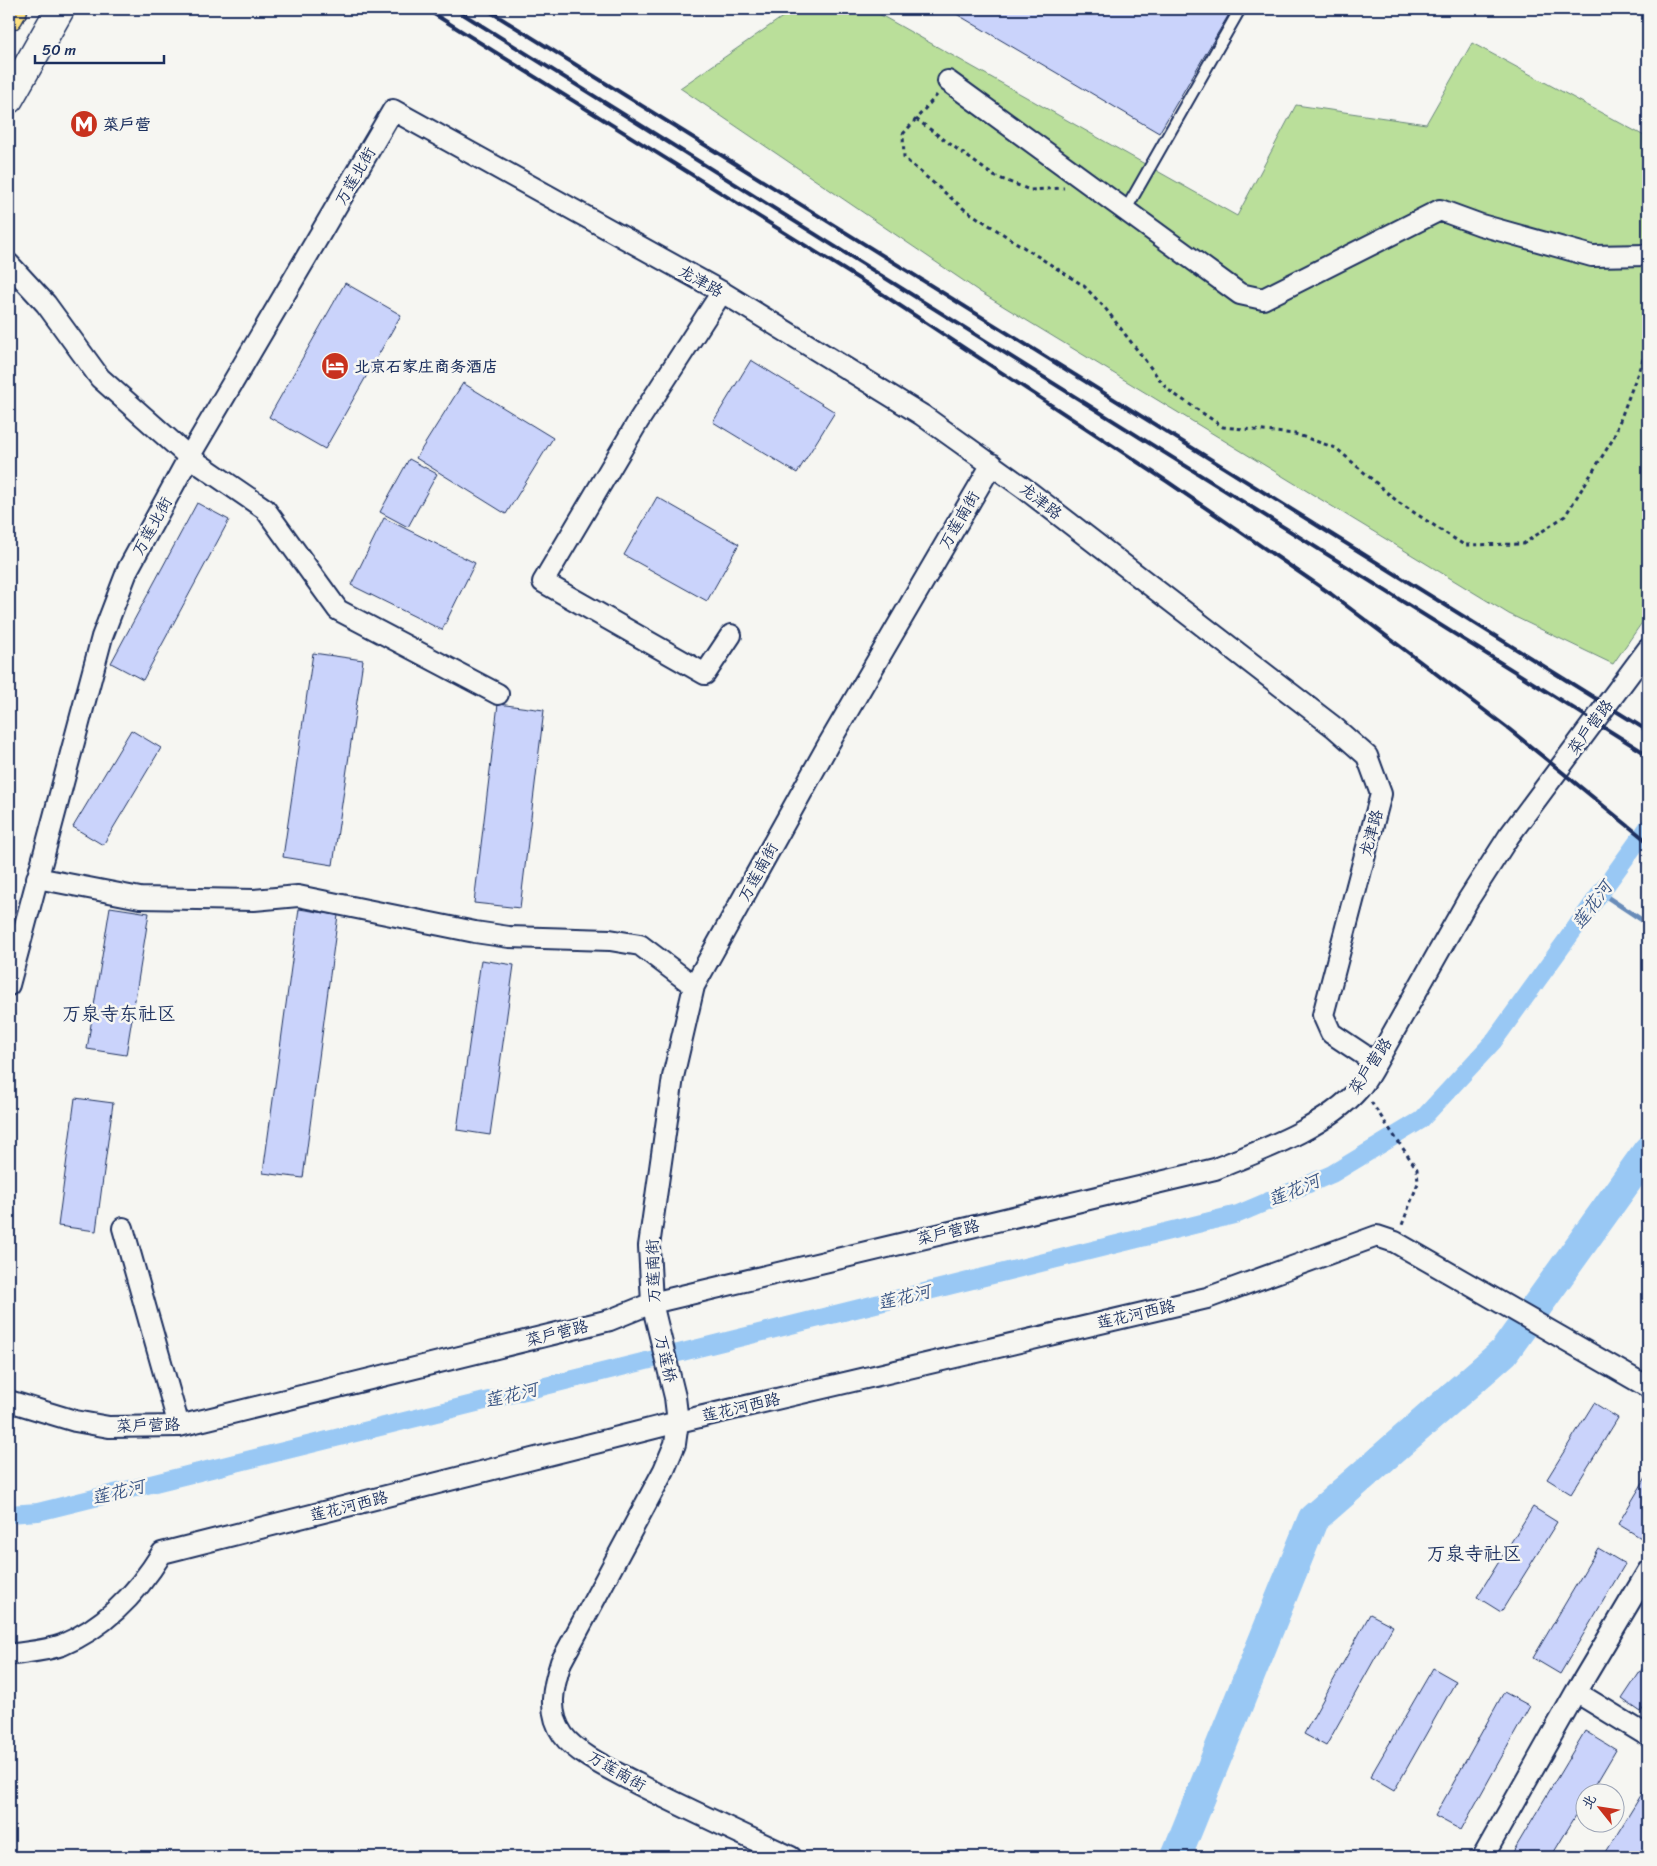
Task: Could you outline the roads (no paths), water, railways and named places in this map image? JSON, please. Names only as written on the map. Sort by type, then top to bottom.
[{"type":"main road","points":[[9,16],[13,9]]},
{"type":"street","points":[[9,99],[60,9]]},
{"type":"street","points":[[948,81],[1240,294],[1263,300],[1440,210],[1481,225],[1592,256],[1648,255]]},
{"type":"street","name":"龙津路","points":[[394,110],[722,292],[922,415],[992,464],[1318,715],[1367,756],[1381,794],[1323,1015],[1331,1033],[1376,1063]]},
{"type":"street","name":"万莲北街","points":[[9,985],[102,637],[128,569],[189,457],[394,110]]},
{"type":"street","points":[[9,264],[46,304],[100,378],[189,457],[265,509],[338,610],[498,694]]},
{"type":"street","points":[[722,292],[639,420],[543,582],[705,674],[731,635]]},
{"type":"street","name":"万莲南街","points":[[655,1312],[649,1246],[673,1077],[694,986],[828,745],[992,464]]},
{"type":"street","name":"菜户营路","points":[[9,1401],[75,1421],[109,1427],[180,1426],[610,1320],[655,1312],[1215,1169],[1288,1137],[1343,1104],[1359,1088],[1376,1063],[1468,900],[1509,836],[1648,649]]},
{"type":"street","points":[[37,878],[140,898],[254,900],[298,896],[474,932],[509,937],[610,940],[640,944],[694,986]]},
{"type":"street","points":[[123,1228],[180,1426]]},
{"type":"street","name":"莲花河西路","points":[[9,1656],[60,1646],[108,1618],[135,1592],[162,1553],[678,1422],[1207,1298],[1377,1236],[1395,1242],[1648,1387]]},
{"type":"street","name":"万莲桥","points":[[655,1312],[675,1397]]},
{"type":"street","name":"万莲南街","points":[[675,1397],[678,1422],[675,1444],[664,1470],[561,1662],[552,1690],[556,1723],[564,1737],[598,1763],[690,1810],[791,1857]]},
{"type":"street","points":[[1483,1857],[1576,1692],[1648,1571]]},
{"type":"street","points":[[1576,1692],[1648,1736]]},
{"type":"lane","points":[[1125,211],[1240,9]]},
{"type":"waterway","name":"莲花河","points":[[9,1514],[38,1512],[1238,1214],[1332,1174],[1421,1120],[1493,1042],[1648,827]]},
{"type":"waterway","points":[[1601,893],[1648,924]]},
{"type":"waterway","points":[[1176,1857],[1313,1519],[1504,1352],[1648,1151]]},
{"type":"railway","points":[[426,9],[867,284],[1168,482],[1331,594],[1509,729],[1648,842]]},
{"type":"railway","points":[[455,9],[1648,755]]},
{"type":"railway","points":[[486,9],[1648,731]]},
{"type":"place","name":"菜户营","points":[[84,124]]},
{"type":"place","name":"北京石家庄商务酒店","points":[[335,366]]},
{"type":"district","name":"万泉寺东社区","points":[[119,1013]]},
{"type":"district","name":"万泉寺社区","points":[[1474,1553]]}]
